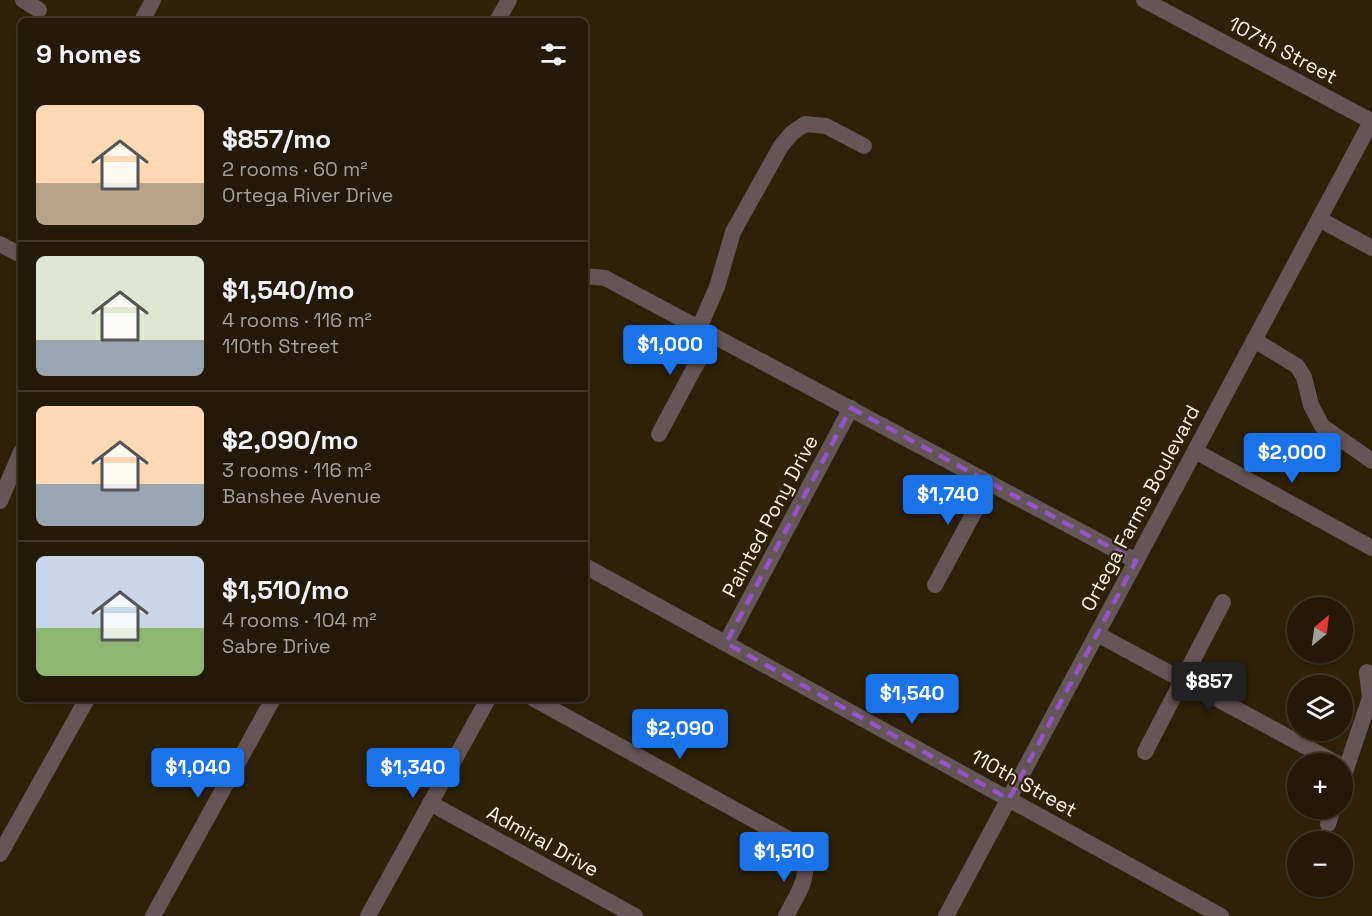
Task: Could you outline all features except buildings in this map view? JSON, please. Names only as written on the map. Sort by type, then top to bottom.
[{"type":"street","points":[[23,0],[39,10]]},
{"type":"street","points":[[144,18],[153,0]]},
{"type":"street","points":[[499,18],[509,0]]},
{"type":"street","name":"107th Street","points":[[1144,0],[1372,120]]},
{"type":"street","name":"Ortega Farms Boulevard","points":[[946,916],[1372,120]]},
{"type":"street","points":[[659,434],[705,332],[733,232],[782,146],[792,133],[805,124],[826,126],[864,146]]},
{"type":"street","points":[[1319,219],[1372,248]]},
{"type":"street","points":[[0,244],[18,252]]},
{"type":"street","points":[[588,276],[605,278],[1136,561]]},
{"type":"street","points":[[1254,340],[1297,366],[1304,377],[1311,405],[1322,426],[1372,461]]},
{"type":"street","name":"Painted Pony Drive","points":[[726,643],[851,408]]},
{"type":"street","points":[[1195,451],[1372,548]]},
{"type":"street","points":[[0,501],[18,459]]},
{"type":"street","points":[[935,585],[990,483]]},
{"type":"street","name":"110th Street","points":[[588,568],[1221,916]]},
{"type":"street","points":[[1145,752],[1223,602]]},
{"type":"street","points":[[1097,634],[1312,753]]},
{"type":"street","points":[[1349,753],[1370,698],[1367,672]]},
{"type":"street","points":[[0,854],[85,702]]},
{"type":"street","points":[[153,916],[271,702]]},
{"type":"street","points":[[368,916],[486,702]]},
{"type":"street","points":[[539,702],[792,841],[801,851],[806,875],[786,916]]},
{"type":"street","name":"Admiral Drive","points":[[430,803],[634,916]]},
{"type":"highlighted area","points":[[851,408],[1136,561],[1009,799],[726,643]]}]
